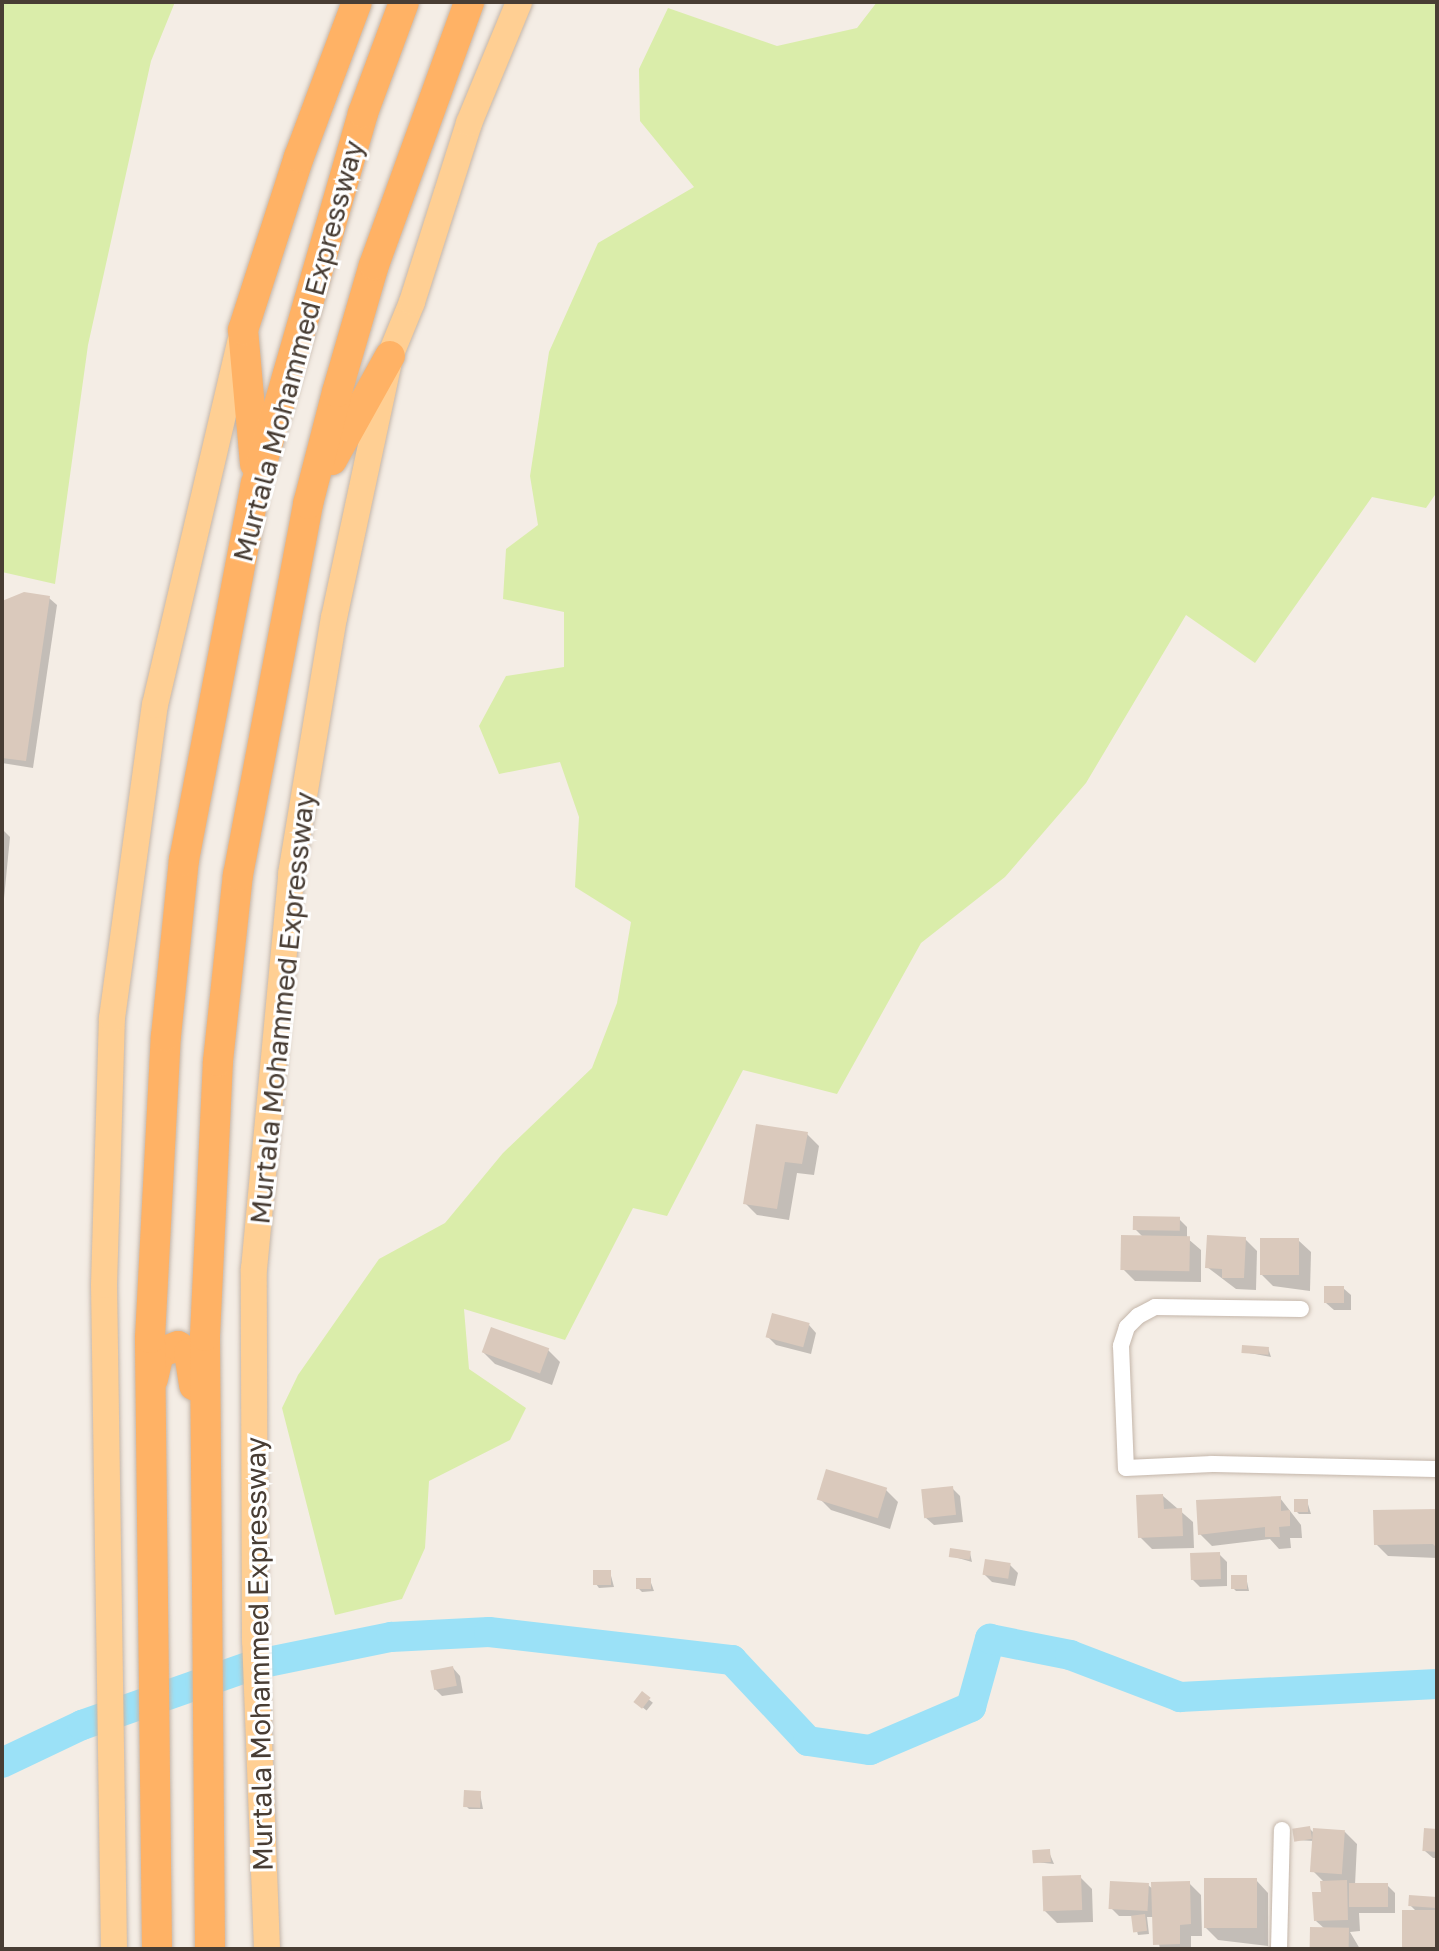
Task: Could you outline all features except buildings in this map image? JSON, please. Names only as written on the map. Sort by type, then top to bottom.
[{"type":"highway","name":"Murtala Mohammed Expressway","points":[[243,330],[299,157],[357,2]]},
{"type":"highway","name":"Murtala Mohammed Expressway","points":[[157,1947],[156,1645],[150,1393],[158,1157],[184,860],[256,484],[363,113],[404,2]]},
{"type":"highway","name":"Murtala Mohammed Expressway","points":[[210,1949],[204,1459],[220,1045],[238,875],[263,726],[308,504],[374,265],[469,2]]},
{"type":"highway","points":[[243,330],[256,484]]},
{"type":"highway","points":[[308,504],[390,356]]},
{"type":"highway","points":[[150,1393],[159,1353],[172,1347],[186,1348],[204,1459]]},
{"type":"highway","points":[[209,1913],[217,1949]]},
{"type":"main road","name":"Murtala Mohammed Expressway","points":[[267,1949],[255,1641],[254,1269],[291,874],[334,618],[390,356],[469,123],[519,2]]},
{"type":"main road","name":"Murtala Mohammed Expressway","points":[[114,1949],[107,1648],[107,1131],[112,1018],[155,705],[243,330]]},
{"type":"street","points":[[1301,1309],[1155,1307],[1138,1316],[1127,1327],[1121,1346],[1126,1468],[1212,1464],[1437,1469]]},
{"type":"street","points":[[1279,1949],[1282,1830]]},
{"type":"green space","points":[[2,2],[175,2],[151,61],[88,345],[55,584],[2,572]]},
{"type":"green space","points":[[877,2],[1437,2],[1437,492],[1426,508],[1372,497],[1255,663],[1186,615],[1086,783],[1005,877],[921,943],[837,1094],[743,1070],[667,1216],[633,1208],[565,1340],[464,1309],[469,1369],[526,1408],[510,1440],[429,1481],[425,1548],[402,1599],[335,1615],[282,1408],[298,1375],[379,1259],[445,1223],[503,1153],[592,1068],[617,1003],[631,922],[575,887],[579,817],[560,762],[499,774],[479,726],[506,676],[564,667],[564,612],[503,599],[506,549],[538,525],[530,476],[549,352],[598,243],[694,187],[640,121],[639,69],[668,8],[777,46],[857,28]]},
{"type":"waterway","points":[[2,1763],[82,1725],[253,1665],[391,1637],[489,1632],[732,1660],[808,1741],[870,1750],[971,1707],[990,1639],[1070,1655],[1180,1697],[1437,1684]]}]
